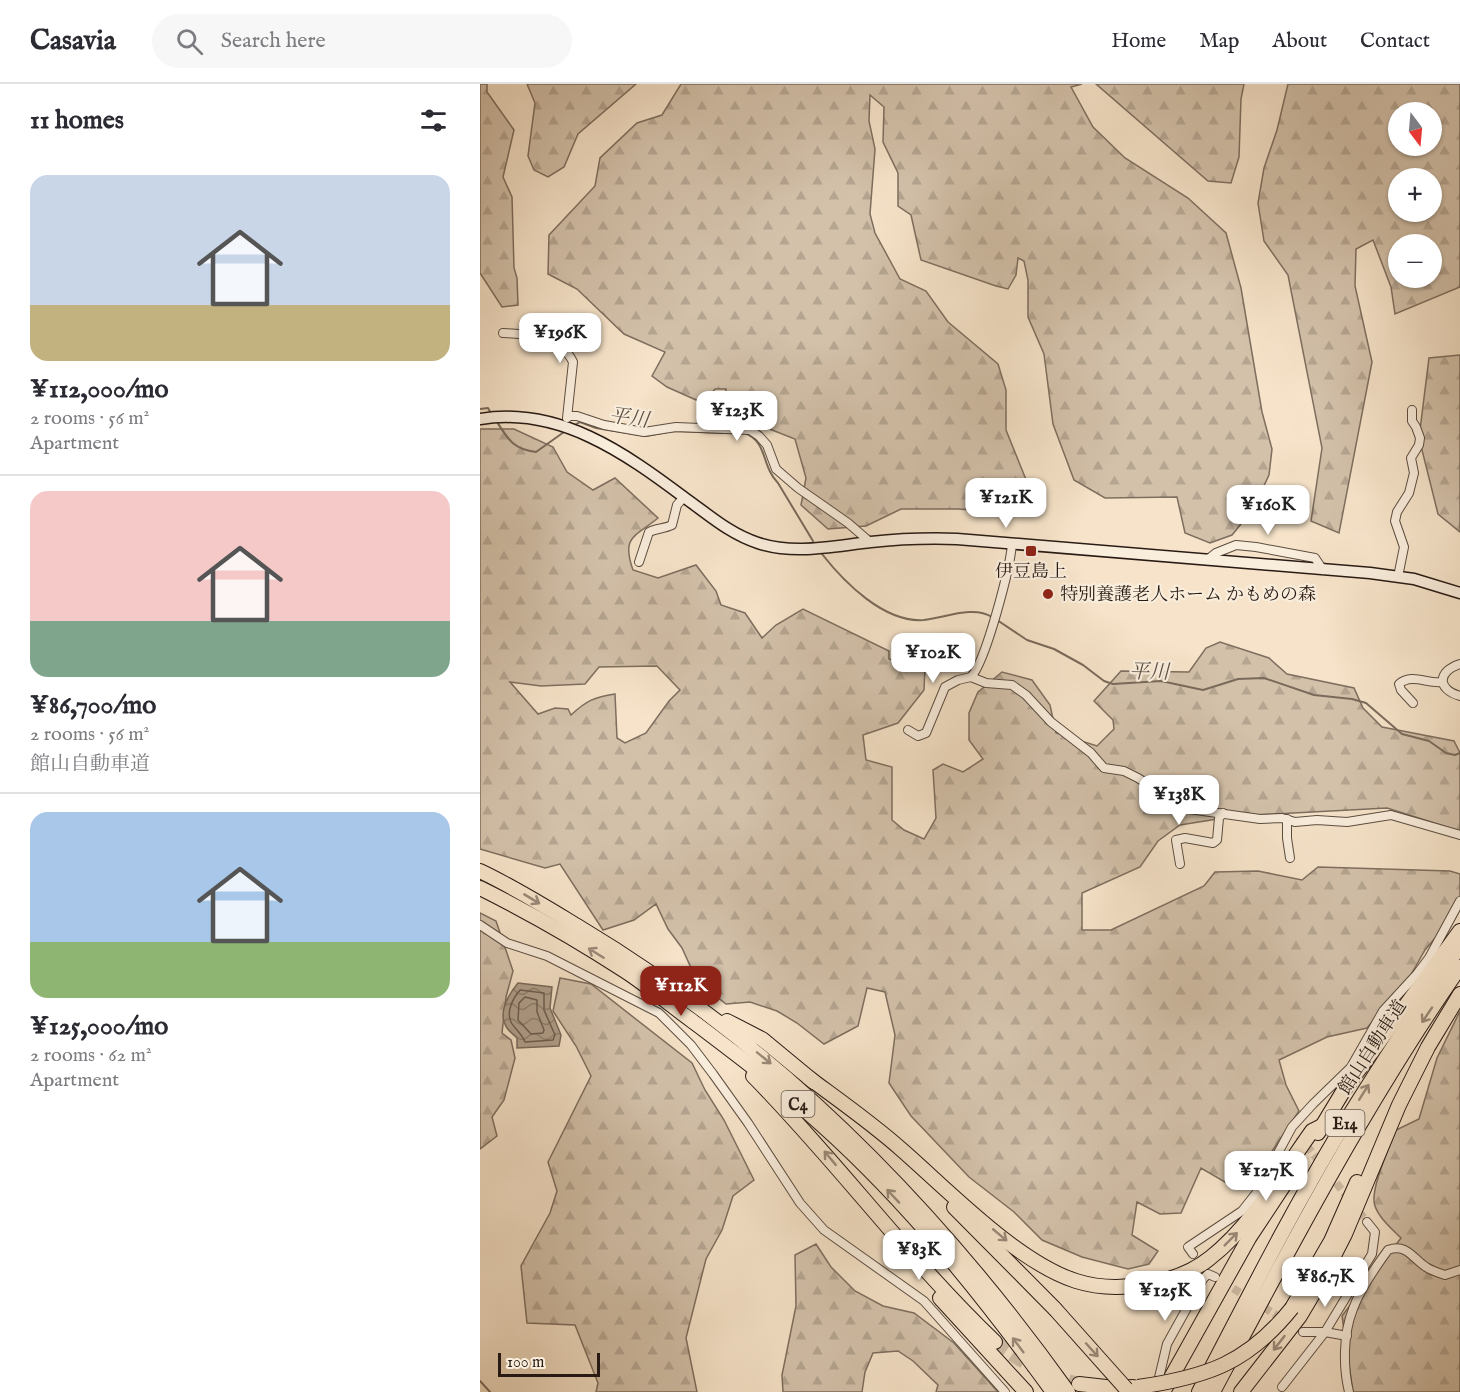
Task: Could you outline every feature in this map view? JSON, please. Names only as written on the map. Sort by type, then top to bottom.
[{"type":"highway","name":"C4","points":[[480,871],[524,894],[633,960],[717,1020],[801,1089],[860,1145],[924,1212],[976,1271],[1033,1344],[1074,1388]]},
{"type":"highway","name":"C4","points":[[480,888],[530,914],[627,973],[785,1092],[816,1119],[930,1236],[1053,1392]]},
{"type":"highway","points":[[1163,1392],[1249,1238],[1344,1090],[1460,932]]},
{"type":"highway","name":"館山自動車道","points":[[1199,1392],[1293,1214],[1340,1132],[1393,1045],[1460,946]]},
{"type":"highway","points":[[633,960],[663,976],[719,1017],[762,1039],[809,1078],[962,1215],[1134,1390]]},
{"type":"highway","name":"館山自動車道","points":[[1213,1392],[1350,1137],[1460,967]]},
{"type":"highway","points":[[1074,1388],[1134,1390],[1216,1370],[1241,1356],[1275,1329],[1292,1308],[1330,1241],[1395,1101],[1460,994]]},
{"type":"highway","points":[[712,1036],[724,1052],[751,1074],[807,1132],[942,1288],[995,1342]]},
{"type":"highway","points":[[1241,1392],[1300,1316],[1322,1279],[1346,1234],[1400,1106],[1428,1047]]},
{"type":"highway","points":[[809,1078],[888,1138],[964,1205],[1033,1260],[1076,1281],[1113,1286],[1137,1286],[1173,1278],[1209,1259],[1235,1235],[1312,1131],[1322,1126]]},
{"type":"highway","points":[[862,1196],[898,1250],[957,1319],[1026,1392]]},
{"type":"street","points":[[503,333],[534,335],[551,340],[570,355],[573,362],[568,424]]},
{"type":"street","points":[[1398,577],[1404,548],[1397,528],[1396,512],[1409,493],[1414,472],[1411,458],[1419,446],[1420,438],[1412,422],[1412,410]]},
{"type":"street","points":[[568,424],[577,416],[604,425],[644,432],[676,427],[750,430],[767,445],[776,469],[870,542]]},
{"type":"street","points":[[489,418],[541,419],[568,424],[618,452],[736,534],[767,546],[797,550],[870,542],[948,539],[1398,577],[1460,593]]},
{"type":"street","points":[[639,562],[649,532],[672,525],[677,505],[684,497]]},
{"type":"street","points":[[971,677],[979,667],[992,625],[1007,573],[1012,544]]},
{"type":"street","points":[[1206,560],[1229,547],[1246,545],[1315,558],[1323,570]]},
{"type":"street","points":[[1460,664],[1452,667],[1442,682],[1448,693],[1460,696]]},
{"type":"street","points":[[908,730],[918,736],[926,734],[945,687],[958,680],[971,677],[986,683],[1012,685],[1026,695],[1051,722],[1091,753],[1104,768],[1124,771],[1182,807],[1260,819],[1287,819],[1295,822],[1317,820],[1347,822],[1390,815],[1460,835]]},
{"type":"street","points":[[1413,703],[1401,690],[1399,684],[1404,680],[1412,678],[1442,682]]},
{"type":"street","points":[[1180,864],[1176,840],[1185,838],[1213,843],[1217,840],[1219,818],[1223,813]]},
{"type":"street","points":[[1287,819],[1290,858]]},
{"type":"street","points":[[1193,1254],[1188,1247],[1242,1210],[1257,1192],[1292,1127],[1351,1068],[1383,1011],[1418,974],[1429,958],[1460,901]]},
{"type":"street","points":[[480,925],[507,943],[547,956],[659,1012],[691,1046],[713,1074],[800,1203],[824,1230],[924,1301],[1005,1392]]},
{"type":"street","points":[[1292,1127],[1299,1136]]},
{"type":"street","points":[[1281,1387],[1325,1332],[1372,1254],[1375,1232],[1367,1222]]},
{"type":"street","points":[[1349,1392],[1345,1367],[1347,1336],[1353,1309],[1388,1250],[1395,1247],[1402,1248],[1428,1268],[1445,1275],[1460,1270]]},
{"type":"street","points":[[1154,1392],[1167,1344],[1203,1279],[1208,1274],[1215,1277]]},
{"type":"street","points":[[1303,1332],[1325,1332],[1347,1336]]},
{"type":"green space","points":[[480,84],[487,84],[487,92],[514,130],[503,177],[512,197],[514,268],[517,278],[518,305],[502,307],[480,273]]},
{"type":"green space","points":[[527,84],[636,84],[578,134],[564,167],[548,177],[534,170],[528,156],[535,103]]},
{"type":"green space","points":[[681,84],[1082,84],[1071,87],[1093,127],[1125,158],[1188,198],[1226,233],[1241,288],[1262,412],[1272,449],[1269,475],[1253,509],[1232,535],[1210,543],[1185,533],[1177,497],[1105,498],[1074,480],[1053,424],[1044,354],[1028,317],[1028,280],[1024,261],[1018,258],[1016,275],[1008,289],[921,260],[911,215],[898,206],[898,173],[883,142],[884,107],[870,95],[869,121],[875,149],[870,214],[875,233],[900,279],[926,291],[948,322],[998,364],[1006,390],[1006,430],[1035,502],[1017,514],[959,509],[901,509],[866,526],[828,529],[801,505],[806,478],[795,439],[767,428],[729,423],[722,413],[726,389],[715,389],[703,403],[667,387],[652,376],[665,352],[624,334],[577,289],[548,274],[549,235],[595,186],[600,158],[637,123],[662,115]]},
{"type":"green space","points":[[1096,84],[1244,84],[1241,99],[1239,157],[1231,183],[1208,181]]},
{"type":"green space","points":[[1288,84],[1460,84],[1460,287],[1395,314],[1391,288],[1442,288],[1442,234],[1388,234],[1388,279],[1373,240],[1356,249],[1355,286],[1372,362],[1339,533],[1311,521],[1322,448],[1288,275],[1264,241],[1258,203],[1264,168],[1277,130]]},
{"type":"green space","points":[[1460,355],[1460,532],[1438,514],[1419,438],[1429,358]]},
{"type":"green space","points":[[480,429],[514,429],[553,447],[567,472],[593,490],[615,478],[658,518],[632,538],[629,550],[633,570],[658,578],[696,565],[716,591],[721,605],[745,613],[762,638],[776,625],[803,609],[889,651],[889,659],[925,668],[924,690],[898,723],[863,735],[866,760],[892,767],[892,820],[904,830],[924,839],[936,818],[933,770],[943,764],[963,772],[983,759],[969,740],[969,713],[978,692],[1002,672],[1032,680],[1050,705],[1056,733],[1097,746],[1114,729],[1113,720],[1094,701],[1121,671],[1189,672],[1206,648],[1220,642],[1269,658],[1287,674],[1354,688],[1363,708],[1382,727],[1454,741],[1460,753],[1460,831],[1387,808],[1236,816],[1180,825],[1158,841],[1140,867],[1082,893],[1082,930],[1111,930],[1204,886],[1215,872],[1258,871],[1302,880],[1318,867],[1450,871],[1460,874],[1460,909],[1425,950],[1409,978],[1367,1028],[1327,1037],[1279,1060],[1286,1085],[1299,1111],[1252,1181],[1230,1185],[1201,1168],[1181,1213],[1160,1214],[1137,1202],[1132,1235],[1158,1251],[1149,1264],[1128,1269],[1082,1257],[1042,1240],[1014,1212],[969,1177],[911,1116],[889,1083],[895,1035],[885,992],[867,988],[858,1026],[824,1044],[777,1011],[750,1002],[726,1004],[697,981],[682,948],[668,929],[656,904],[634,920],[603,930],[560,864],[545,868],[480,849]],"holes":[[[657,666],[680,690],[669,701],[646,733],[625,743],[617,738],[615,694],[591,700],[571,715],[568,709],[555,708],[538,714],[510,682],[541,686],[585,684],[599,667]]]},
{"type":"green space","points":[[480,913],[496,921],[513,971],[506,997],[502,1033],[511,1040],[515,1058],[504,1100],[492,1117],[497,1136],[480,1149]]},
{"type":"green space","points":[[560,978],[591,984],[692,1063],[754,1180],[733,1196],[722,1230],[706,1259],[686,1338],[697,1392],[596,1392],[598,1383],[575,1325],[527,1323],[521,1266],[550,1213],[557,1191],[548,1162],[591,1076],[576,1046],[553,1011]]},
{"type":"green space","points":[[1460,1011],[1460,1392],[1353,1392],[1342,1316],[1401,1238],[1383,1219],[1375,1206],[1377,1180],[1396,1130],[1419,1119],[1437,1058]]},
{"type":"green space","points":[[816,1244],[831,1267],[855,1291],[883,1306],[914,1313],[954,1343],[998,1392],[936,1392],[938,1385],[913,1361],[898,1351],[873,1353],[865,1372],[862,1392],[783,1392],[782,1375],[796,1306],[795,1255]]},
{"type":"water","points":[[518,983],[552,987],[550,1008],[561,1035],[559,1046],[517,1048],[517,1038],[507,1028],[503,1016],[505,1004]]},
{"type":"waterway","name":"平川","points":[[480,409],[488,408],[492,415]]},
{"type":"waterway","name":"平川","points":[[497,422],[516,446],[528,451],[536,452],[564,432]]},
{"type":"waterway","name":"平川","points":[[571,427],[580,422],[596,428],[646,436],[673,431],[724,433]]},
{"type":"waterway","name":"平川","points":[[745,433],[752,437],[761,448],[769,469],[813,541]]},
{"type":"waterway","name":"平川","points":[[822,554],[853,588],[866,599],[894,615],[924,620],[976,612],[992,617]]},
{"type":"waterway","name":"平川","points":[[997,620],[1027,640],[1054,649],[1083,665],[1104,681],[1113,684],[1161,681],[1203,690],[1238,679],[1264,678],[1314,695],[1352,699],[1366,703],[1402,734],[1429,741],[1446,753],[1455,755],[1460,753]]},
{"type":"waterway","points":[[480,1381],[490,1392]]},
{"type":"tunnel","points":[[1299,1136],[1367,1222]]},
{"type":"tunnel","points":[[1223,1282],[1284,1320]]},
{"type":"tunnel","points":[[995,1342],[1035,1368],[1079,1384]]},
{"type":"place","name":"伊豆島上","points":[[1031,551]]},
{"type":"place","name":"特別養護老人ホーム かもめの森","points":[[1048,594]]}]
